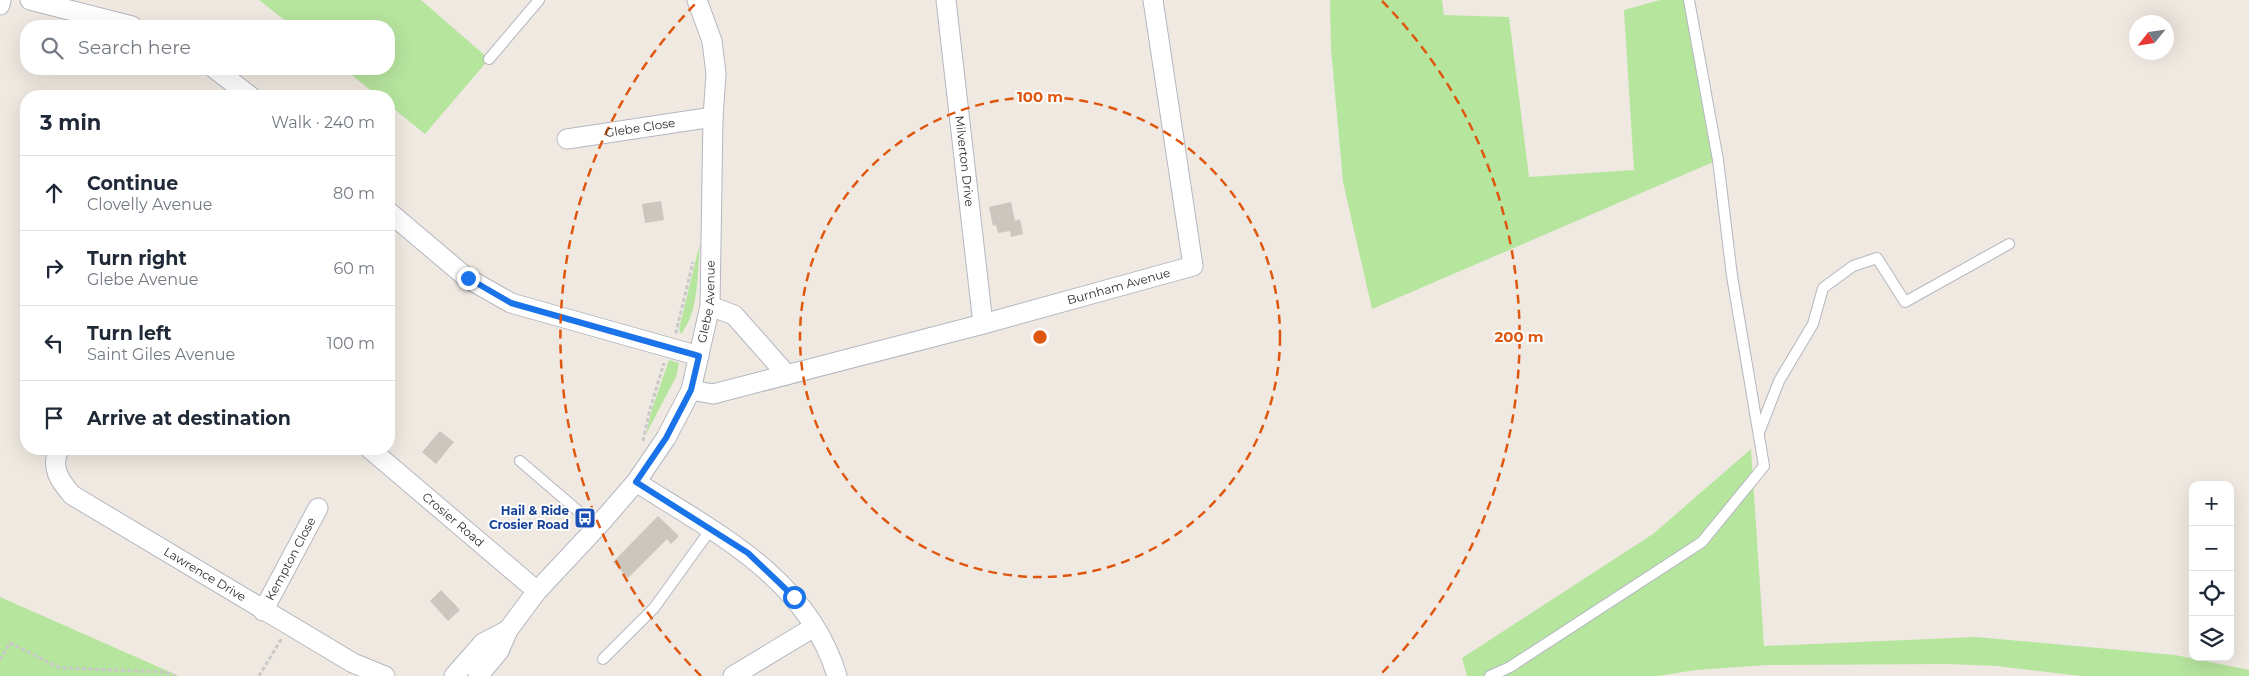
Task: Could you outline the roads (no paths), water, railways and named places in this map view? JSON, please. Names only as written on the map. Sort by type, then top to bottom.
[{"type":"street","points":[[0,5],[1,0]]},
{"type":"street","points":[[30,0],[108,20]]},
{"type":"street","name":"Glebe Avenue","points":[[478,676],[499,651],[508,630],[537,591],[636,482],[666,438],[691,390],[710,306],[713,117],[716,74],[712,41],[697,0]]},
{"type":"street","name":"Milverton Drive","points":[[946,0],[983,324]]},
{"type":"street","name":"Burnham Avenue","points":[[691,390],[713,394],[983,324],[1192,266],[1153,0]]},
{"type":"street","points":[[223,75],[242,90]]},
{"type":"street","name":"Glebe Close","points":[[567,139],[713,117]]},
{"type":"street","points":[[395,217],[468,278],[511,303],[699,356]]},
{"type":"street","points":[[710,306],[734,315],[787,375]]},
{"type":"street","name":"Lawrence Drive","points":[[56,455],[57,477],[72,495],[263,611],[353,663],[385,676]]},
{"type":"street","name":"Crosier Road","points":[[377,455],[537,591]]},
{"type":"street","points":[[636,482],[748,553],[773,574],[794,597],[814,627],[832,659],[837,676]]},
{"type":"street","name":"Kempton Close","points":[[263,611],[318,508]]},
{"type":"street","points":[[733,676],[814,627]]},
{"type":"street","name":"Glebe Avenue","points":[[454,676],[483,643],[508,630]]},
{"type":"lane","points":[[489,58],[539,0]]},
{"type":"lane","points":[[1490,676],[1510,667],[1702,542],[1764,466],[1732,276],[1718,160],[1689,0]]},
{"type":"lane","points":[[1759,430],[1778,381],[1813,324],[1823,288],[1853,266],[1877,258],[1905,302],[2009,244]]},
{"type":"lane","points":[[520,460],[597,527]]},
{"type":"lane","points":[[603,659],[654,608],[711,530]]},
{"type":"place","name":"Hail & Ride Crosier Road","points":[[585,518]]}]
